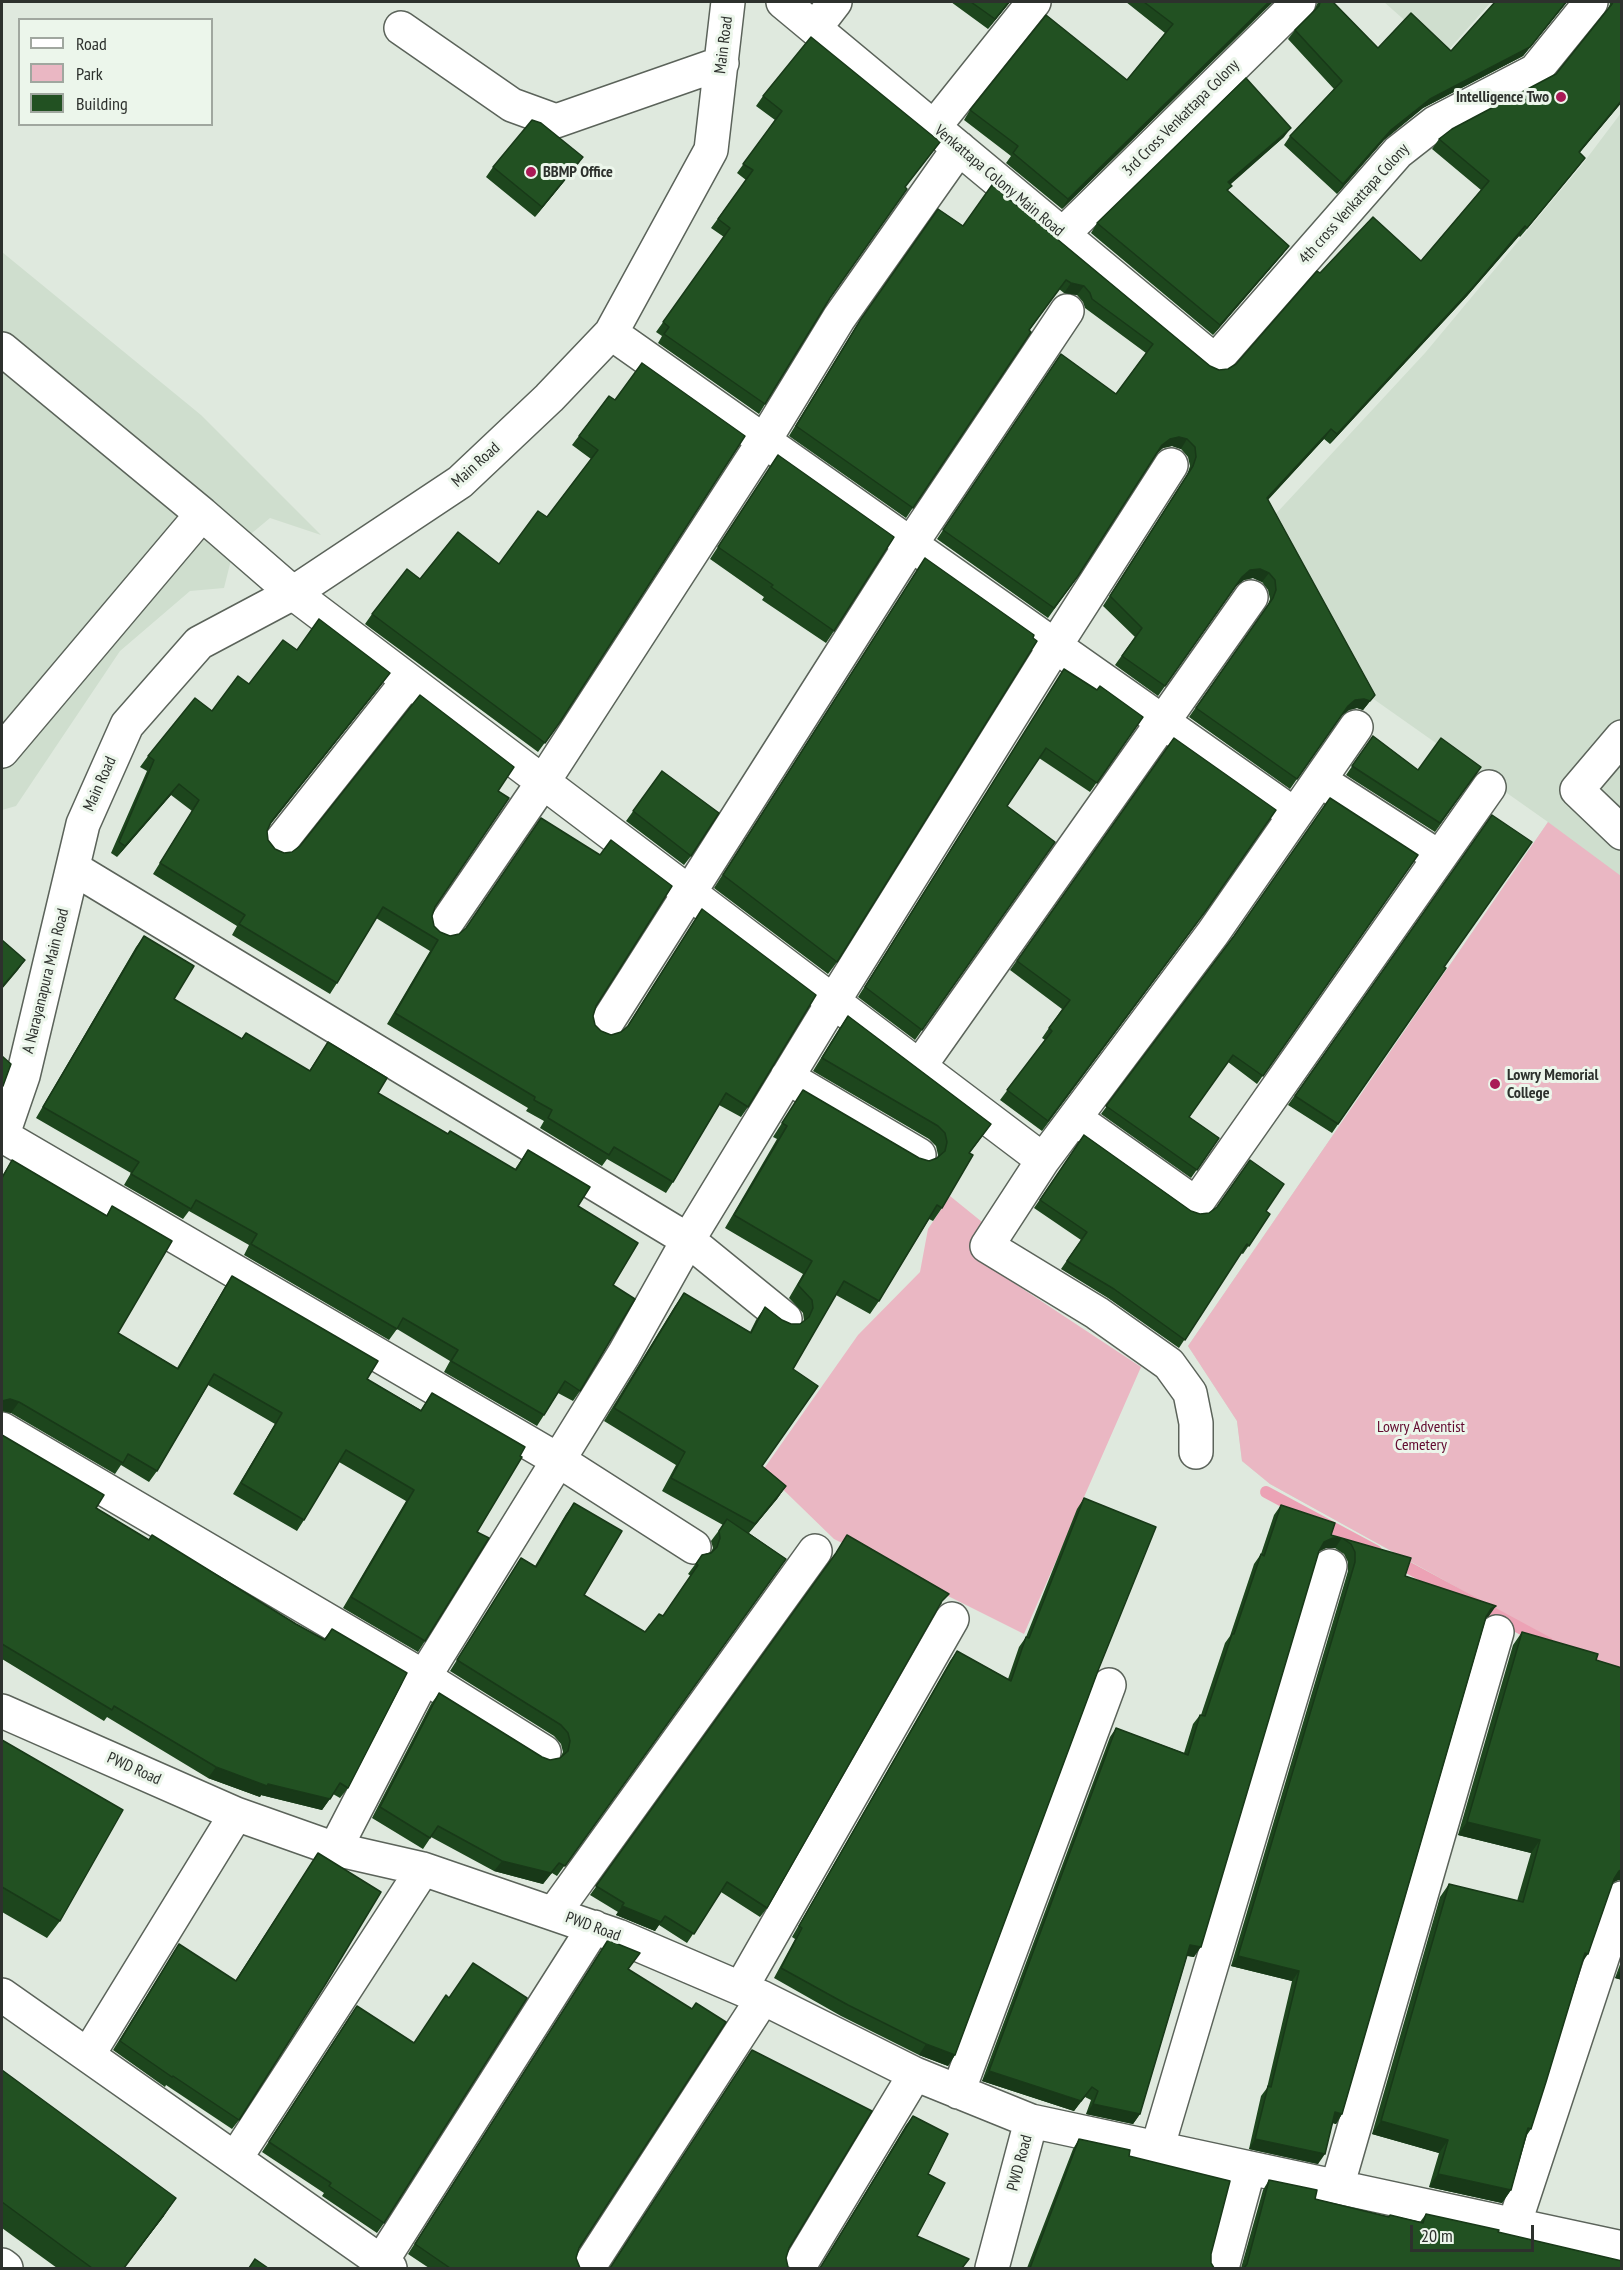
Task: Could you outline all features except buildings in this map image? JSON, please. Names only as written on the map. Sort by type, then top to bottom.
[{"type":"street","name":"Main Road","points":[[83,824],[127,725],[199,643],[293,593],[460,482],[549,398],[611,333],[711,150],[728,2]]},
{"type":"street","name":"Venkattapa Colony Main Road","points":[[783,2],[1215,361]]},
{"type":"street","points":[[815,28],[835,2]]},
{"type":"street","points":[[934,127],[1034,2]]},
{"type":"street","name":"3rd Cross Venkattapa Colony","points":[[1063,234],[1299,2]]},
{"type":"street","name":"4th cross Venkattapa Colony","points":[[1215,361],[1398,152],[1436,123],[1535,71],[1591,2]]},
{"type":"street","points":[[400,28],[512,105],[556,121],[722,63]]},
{"type":"street","points":[[443,928],[543,782],[764,441],[839,318],[959,148]]},
{"type":"street","points":[[604,1027],[911,544],[1066,312]]},
{"type":"street","points":[[611,333],[1295,815]]},
{"type":"street","points":[[2,349],[202,514],[293,593],[1043,1160]]},
{"type":"street","points":[[335,1849],[424,1677],[624,1354],[688,1240],[833,1002],[1171,465]]},
{"type":"street","points":[[2,751],[202,514]]},
{"type":"street","points":[[919,1067],[1251,597]]},
{"type":"street","points":[[278,845],[408,681]]},
{"type":"street","points":[[1196,1452],[1196,1423],[1190,1392],[1169,1364],[1096,1312],[987,1246],[1043,1160],[1076,1119],[1213,933],[1321,781],[1356,727]]},
{"type":"street","points":[[1622,736],[1577,790],[1622,833]]},
{"type":"street","points":[[1321,781],[1439,857]]},
{"type":"street","points":[[1076,1119],[1196,1204],[1489,787]]},
{"type":"street","name":"A Narayanapura Main Road","points":[[2,1136],[12,1065],[73,868],[83,824]]},
{"type":"street","points":[[73,868],[688,1240],[785,1319]]},
{"type":"street","points":[[788,1077],[919,1155]]},
{"type":"street","points":[[2,1136],[558,1460],[694,1547]]},
{"type":"street","points":[[2,1429],[424,1677],[544,1752]]},
{"type":"street","points":[[554,1913],[815,1551]]},
{"type":"street","points":[[1157,2149],[1330,1566]]},
{"type":"street","points":[[588,2268],[752,1993],[952,1619]]},
{"type":"street","points":[[1337,2187],[1497,1632]]},
{"type":"street","points":[[958,2092],[1109,1685]]},
{"type":"street","name":"PWD Road","points":[[2,1711],[236,1814],[335,1849],[423,1869],[594,1927],[752,1993],[915,2074],[1031,2121],[992,2268]]},
{"type":"street","points":[[88,2055],[236,1814]]},
{"type":"street","points":[[235,2159],[423,1869]]},
{"type":"street","points":[[1514,2225],[1622,1898]]},
{"type":"street","points":[[2,1995],[386,2265],[594,1927]]},
{"type":"street","points":[[798,2268],[915,2074]]},
{"type":"street","points":[[1031,2121],[1622,2248]]},
{"type":"street","points":[[1222,2268],[1249,2168]]},
{"type":"street","points":[[2,2265],[6,2268]]},
{"type":"shaded area","points":[[1384,2],[1491,2],[1444,55]]},
{"type":"shaded area","name":"Lowry Memorial College","points":[[1621,113],[1621,1675],[1596,1664],[1270,1484],[1242,1461],[1237,1421],[1188,1346],[1548,822],[1365,693],[1272,518],[1425,353],[1581,166]]},
{"type":"shaded area","points":[[2,252],[201,415],[321,535],[270,518],[234,548],[224,588],[190,591],[120,651],[16,806],[2,810]]},
{"type":"green space","name":"Lowry Memorial College","points":[[1548,822],[1621,876],[1621,1675],[1596,1664],[1270,1484],[1242,1461],[1237,1421],[1188,1346]]},
{"type":"green space","points":[[950,1196],[987,1226],[976,1258],[1141,1367],[1024,1634],[834,1539],[763,1470],[858,1335],[920,1272],[928,1229]]},
{"type":"waterway","points":[[1266,1492],[1376,1551]]},
{"type":"waterway","points":[[1394,1560],[1548,1643]]},
{"type":"place","name":"Intelligence Two","points":[[1561,97]]},
{"type":"place","name":"BBMP Office","points":[[531,172]]},
{"type":"place","name":"Lowry Memorial College","points":[[1495,1084]]},
{"type":"park label","name":"Lowry Adventist Cemetery","points":[[1421,1436]]}]
